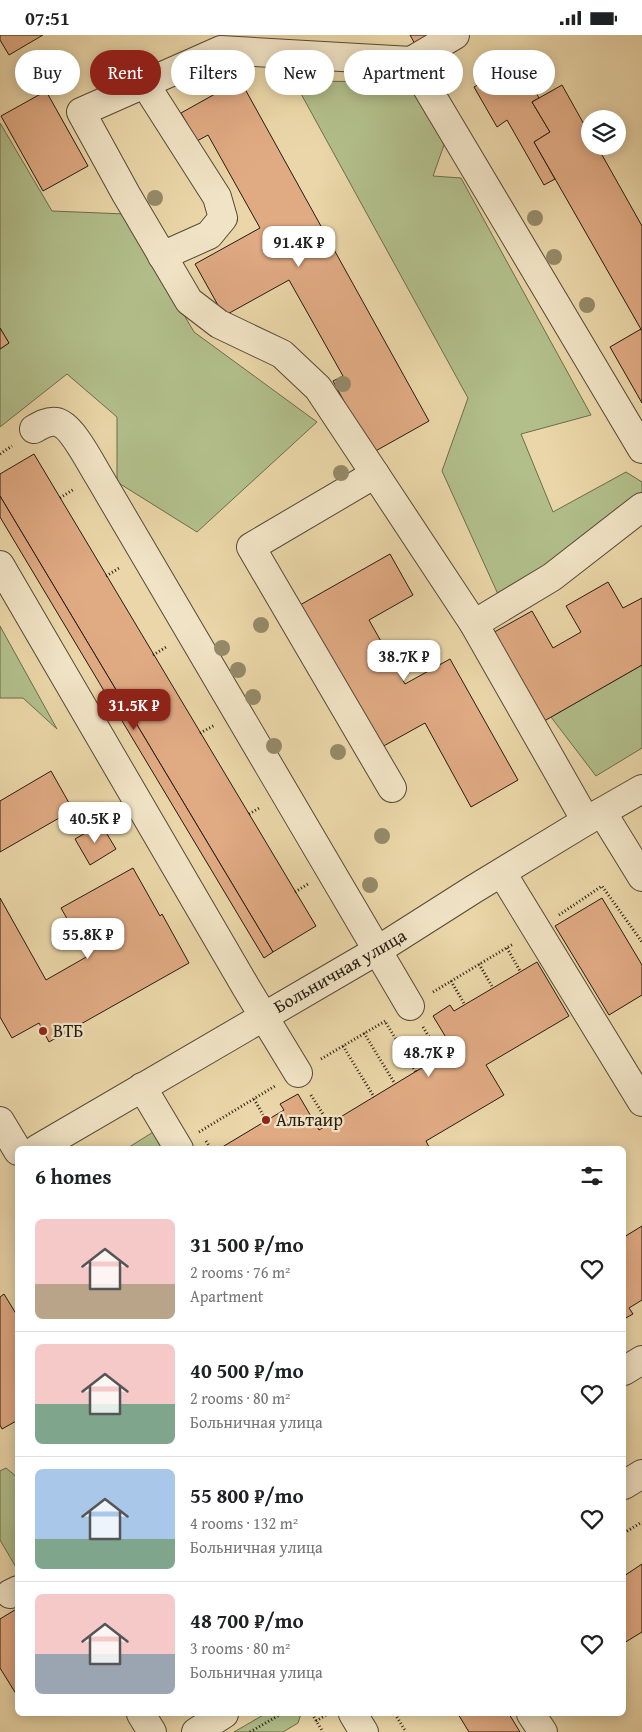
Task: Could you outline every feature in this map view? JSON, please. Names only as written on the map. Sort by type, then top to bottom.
[{"type":"street","points":[[430,50],[455,35]]},
{"type":"street","points":[[161,77],[221,50],[344,57]]},
{"type":"street","points":[[120,95],[81,112],[189,301],[219,324],[282,354],[318,388],[376,473],[474,624],[594,817],[642,877]]},
{"type":"street","points":[[152,95],[217,197],[223,218],[209,235],[162,256]]},
{"type":"street","points":[[431,95],[642,449]]},
{"type":"street","points":[[34,429],[47,422],[59,422],[68,428],[98,475],[410,1005]]},
{"type":"street","points":[[376,473],[251,547],[392,788]]},
{"type":"street","points":[[474,624],[552,577],[642,507]]},
{"type":"street","points":[[0,565],[298,1073]]},
{"type":"street","name":"Больничная улица","points":[[41,1146],[378,950],[474,889],[642,789]]},
{"type":"street","points":[[502,873],[642,1102]]},
{"type":"street","points":[[142,1087],[177,1146]]},
{"type":"street","points":[[0,1121],[15,1146]]},
{"type":"street","points":[[626,1370],[642,1361]]},
{"type":"street","points":[[626,1484],[642,1474]]},
{"type":"street","points":[[141,1716],[152,1732]]},
{"type":"street","points":[[196,1732],[221,1716]]},
{"type":"street","points":[[354,1716],[364,1732]]},
{"type":"street","points":[[532,1716],[543,1732]]},
{"type":"path","points":[[180,1146],[254,1099],[537,930],[602,886],[642,942]]},
{"type":"path","points":[[507,948],[520,971]]},
{"type":"path","points":[[479,964],[493,988]]},
{"type":"path","points":[[451,981],[466,1005]]},
{"type":"path","points":[[410,1005],[441,1057]]},
{"type":"path","points":[[385,1021],[416,1072]]},
{"type":"path","points":[[364,1033],[395,1085]]},
{"type":"path","points":[[343,1046],[374,1097]]},
{"type":"path","points":[[298,1073],[329,1124]]},
{"type":"path","points":[[254,1099],[266,1120]]},
{"type":"path","points":[[626,1532],[642,1522]]},
{"type":"path","points":[[250,1732],[278,1716]]},
{"type":"path","points":[[313,1716],[323,1732]]},
{"type":"path","points":[[316,1721],[325,1716]]},
{"type":"path","points":[[396,1716],[406,1732]]},
{"type":"green space","points":[[334,81],[344,81],[344,95],[422,95],[444,145],[433,176],[461,178],[591,415],[521,434],[553,512],[626,472],[642,482],[642,504],[507,614],[442,471],[468,398],[302,95],[334,95]]},
{"type":"green space","points":[[0,123],[52,211],[125,214],[194,332],[317,422],[197,532],[117,482],[117,417],[67,374],[0,427],[0,349],[9,343],[0,328]]},
{"type":"green space","points":[[0,626],[57,729],[23,698],[0,698]]},
{"type":"green space","points":[[642,665],[642,748],[596,776],[551,717]]},
{"type":"green space","points":[[158,1129],[167,1146],[131,1146]]},
{"type":"green space","points":[[6,1468],[15,1475],[15,1566],[0,1540],[0,1471]]},
{"type":"green space","points":[[262,1716],[300,1716],[298,1723],[283,1732],[234,1732]]},
{"type":"building","points":[[0,35],[43,35],[9,55],[0,40]]},
{"type":"building","points":[[410,35],[434,35],[416,46]]},
{"type":"building","points":[[562,85],[581,119],[581,155],[602,155],[642,226],[642,331],[534,142],[550,132],[532,102],[544,95],[555,95],[555,89]]},
{"type":"building","points":[[39,95],[48,95],[88,166],[43,191],[1,116]]},
{"type":"building","points":[[213,95],[248,95],[429,421],[372,453],[333,381],[343,376],[289,280],[224,316],[195,264],[260,228],[208,135],[197,141],[181,113]]},
{"type":"building","points":[[479,95],[537,95],[539,98],[532,102],[550,132],[534,142],[555,179],[544,185],[507,120],[497,127]]},
{"type":"building","points":[[0,328],[9,343],[0,349]]},
{"type":"building","points":[[641,329],[642,331],[642,403],[610,347]]},
{"type":"building","points":[[34,454],[316,926],[273,952],[0,496],[0,474]]},
{"type":"building","points":[[0,496],[273,952],[264,958],[0,517]]},
{"type":"building","points":[[390,554],[413,595],[369,620],[405,684],[450,659],[518,780],[471,807],[425,723],[380,748],[300,605]]},
{"type":"building","points":[[608,582],[623,608],[642,598],[642,665],[539,724],[489,635],[532,611],[553,648],[581,632],[566,606]]},
{"type":"building","points":[[51,771],[73,810],[0,852],[0,801]]},
{"type":"building","points":[[101,824],[116,849],[90,865],[75,839]]},
{"type":"building","points":[[133,868],[160,916],[162,914],[189,963],[49,1042],[39,1023],[12,1038],[0,1017],[0,898],[46,980],[88,956],[61,908]]},
{"type":"building","points":[[602,898],[642,965],[642,995],[609,1015],[555,926]]},
{"type":"building","points":[[537,962],[569,1016],[486,1065],[504,1095],[426,1141],[428,1146],[224,1146],[284,1110],[280,1104],[298,1094],[319,1130],[453,1049],[433,1016],[450,1005],[454,1011]]},
{"type":"building","points":[[642,1226],[642,1300],[629,1308],[633,1314],[626,1318],[626,1236]]},
{"type":"building","points":[[4,1294],[15,1312],[15,1422],[2,1429],[0,1425],[0,1297]]},
{"type":"building","points":[[642,1564],[642,1632],[626,1642],[626,1575]]},
{"type":"building","points":[[15,1610],[15,1692],[0,1668],[0,1619]]},
{"type":"building","points":[[459,1716],[510,1716],[520,1732],[469,1732]]},
{"type":"place","name":"ВТБ","points":[[43,1031]]},
{"type":"place","name":"Альтаир","points":[[266,1120]]}]
